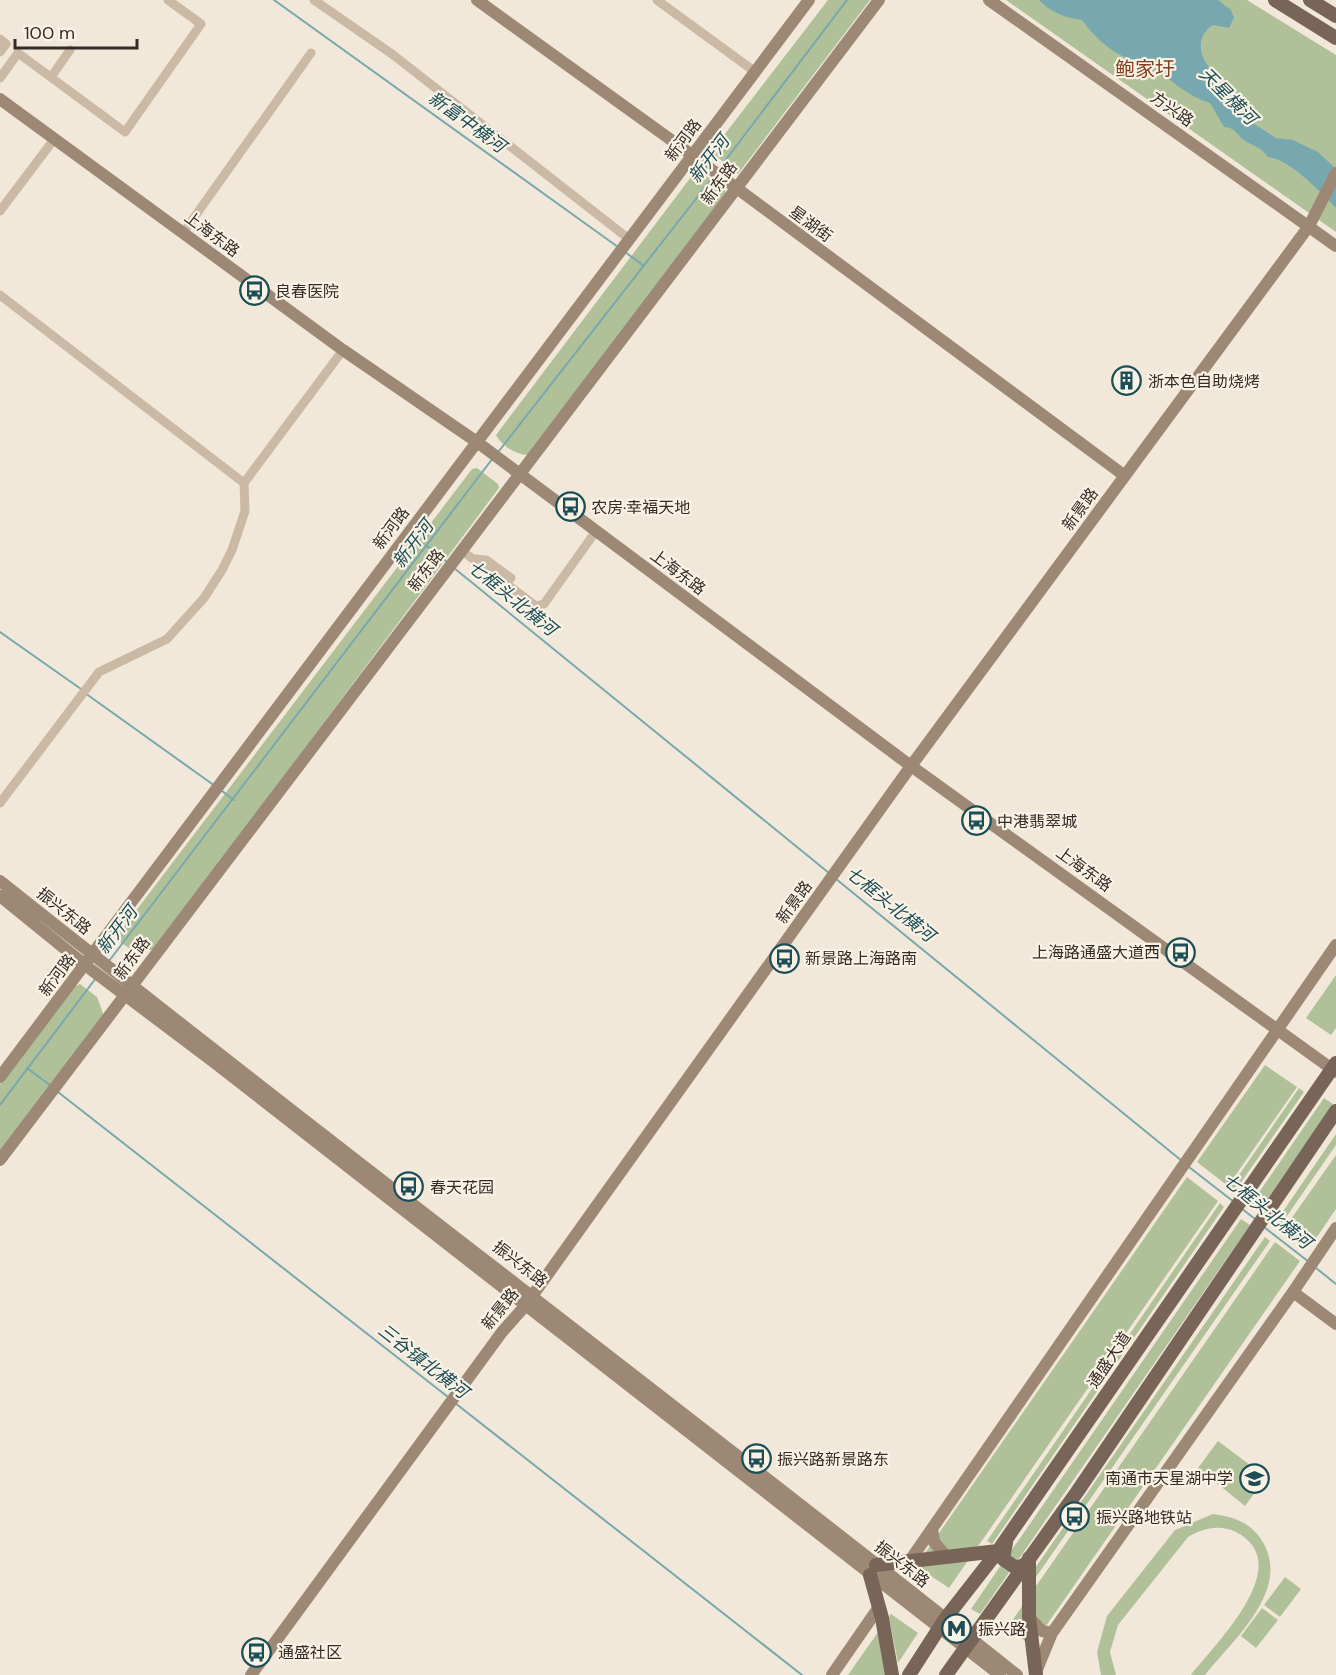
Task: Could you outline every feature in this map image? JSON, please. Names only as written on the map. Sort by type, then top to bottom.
[{"type":"main road","points":[[1275,0],[1336,38]]},
{"type":"main road","points":[[1310,0],[1336,16]]},
{"type":"main road","name":"通盛大道","points":[[909,1675],[942,1624],[998,1551],[1219,1230],[1335,1068]]},
{"type":"main road","points":[[946,1675],[1244,1249],[1336,1111]]},
{"type":"main road","points":[[1007,1538],[1003,1559],[1016,1568],[1027,1562]]},
{"type":"main road","points":[[892,1675],[873,1570],[911,1559],[998,1551]]},
{"type":"main road","points":[[1027,1562],[1029,1617],[1036,1674]]},
{"type":"street","points":[[0,78],[18,53],[125,132],[201,24],[168,0]]},
{"type":"street","points":[[314,0],[392,54],[624,246]]},
{"type":"street","name":"星湖街","points":[[477,0],[707,166],[1125,476]]},
{"type":"street","points":[[657,0],[754,71]]},
{"type":"street","name":"新河路","points":[[0,1077],[98,967],[217,788],[809,0]]},
{"type":"street","name":"新东路","points":[[0,1160],[518,474],[678,268],[730,184],[879,0]]},
{"type":"street","name":"方兴路","points":[[989,0],[1336,246]]},
{"type":"street","points":[[0,39],[6,44],[0,52]]},
{"type":"street","points":[[51,77],[70,50]]},
{"type":"street","points":[[183,233],[311,53]]},
{"type":"street","name":"上海东路","points":[[0,99],[343,350],[477,442],[911,766],[1335,1068]]},
{"type":"street","points":[[0,211],[55,138]]},
{"type":"street","name":"新景路","points":[[251,1675],[502,1332],[525,1306],[911,766],[1309,226],[1336,173]]},
{"type":"street","points":[[0,295],[244,483]]},
{"type":"street","points":[[0,803],[99,672],[167,639],[204,597],[232,550],[244,511],[244,483],[343,350]]},
{"type":"street","points":[[459,553],[472,559],[536,606],[544,604],[596,531]]},
{"type":"street","points":[[472,559],[486,560],[511,578]]},
{"type":"street","name":"振兴东路","points":[[0,881],[98,967]]},
{"type":"street","name":"振兴东路","points":[[0,896],[215,1052],[533,1295],[873,1570]]},
{"type":"street","points":[[911,1559],[1336,945]]},
{"type":"street","name":"振兴东路","points":[[129,990],[525,1306],[942,1624],[1000,1675]]},
{"type":"street","points":[[1036,1674],[1052,1633],[1336,1228]]},
{"type":"street","points":[[1294,1291],[1336,1324]]},
{"type":"street","points":[[932,1529],[934,1542],[945,1555]]},
{"type":"street","points":[[832,1675],[879,1607]]},
{"type":"street","points":[[1029,1617],[1042,1631],[1052,1633]]},
{"type":"street","name":"振兴东路","points":[[967,1644],[1017,1675]]},
{"type":"green space","points":[[828,0],[870,0],[738,174],[711,152]]},
{"type":"green space","points":[[1006,0],[1247,0],[1336,55],[1336,232]]},
{"type":"green space","points":[[699,171],[725,190],[726,194],[528,455],[509,449],[496,435],[694,173]]},
{"type":"green space","points":[[477,468],[498,484],[499,488],[154,950],[132,950],[117,940],[116,937],[472,469]]},
{"type":"green space","points":[[1336,975],[1336,1028],[1331,1035],[1306,1018]]},
{"type":"green space","points":[[80,984],[97,997],[104,1016],[0,1152],[0,1084],[72,988]]},
{"type":"green space","points":[[1265,1065],[1297,1087],[1228,1186],[1197,1162]]},
{"type":"green space","points":[[1299,1088],[1304,1092],[1235,1191],[1230,1188]]},
{"type":"green space","points":[[1324,1098],[1333,1104],[1260,1210],[1251,1204]]},
{"type":"green space","points":[[1336,1134],[1336,1145],[1280,1226],[1275,1223]]},
{"type":"green space","points":[[1336,1155],[1336,1209],[1310,1247],[1284,1229]]},
{"type":"green space","points":[[1187,1177],[1218,1201],[949,1588],[916,1566]]},
{"type":"green space","points":[[1220,1203],[1224,1207],[992,1544],[987,1541]]},
{"type":"green space","points":[[1241,1219],[1250,1225],[1016,1563],[1007,1557]]},
{"type":"green space","points":[[1265,1237],[1270,1241],[1036,1577],[1031,1574]]},
{"type":"green space","points":[[1275,1242],[1300,1261],[1032,1646],[1007,1628]]},
{"type":"green space","points":[[1218,1441],[1266,1477],[1245,1506],[1198,1468]]},
{"type":"green space","points":[[1213,1514],[1229,1517],[1250,1527],[1261,1538],[1265,1546],[1270,1564],[1269,1581],[1264,1598],[1254,1615],[1205,1675],[1191,1675],[1246,1604],[1255,1583],[1258,1563],[1253,1546],[1236,1532],[1223,1528],[1199,1531],[1188,1537],[1118,1625],[1110,1652],[1116,1675],[1101,1675],[1097,1652],[1107,1616],[1175,1530]]},
{"type":"green space","points":[[1001,1565],[1010,1571],[980,1614],[971,1609]]},
{"type":"green space","points":[[1285,1577],[1301,1589],[1280,1617],[1264,1605]]},
{"type":"green space","points":[[1262,1608],[1278,1620],[1256,1648],[1241,1636]]},
{"type":"green space","points":[[891,1614],[918,1633],[898,1663],[889,1617]]},
{"type":"green space","points":[[878,1632],[887,1675],[848,1675]]},
{"type":"water","points":[[1039,0],[1218,0],[1231,10],[1234,18],[1229,28],[1213,25],[1203,36],[1201,43],[1206,63],[1216,74],[1216,86],[1226,94],[1228,107],[1276,138],[1293,140],[1318,152],[1336,169],[1336,208],[1295,170],[1285,163],[1268,157],[1262,150],[1244,140],[1233,130],[1224,127],[1210,103],[1185,91],[1150,62],[1130,60],[1111,50],[1082,20],[1058,14]]},
{"type":"waterway","name":"新富中横河","points":[[274,0],[618,247]]},
{"type":"waterway","name":"新开河","points":[[718,170],[847,0]]},
{"type":"waterway","name":"新开河","points":[[499,451],[713,177]]},
{"type":"waterway","name":"新富中横河","points":[[625,252],[644,266]]},
{"type":"waterway","name":"新开河","points":[[109,961],[493,458]]},
{"type":"waterway","name":"七框头北横河","points":[[426,545],[447,562]]},
{"type":"waterway","name":"七框头北横河","points":[[454,568],[829,873]]},
{"type":"waterway","points":[[0,632],[81,689]]},
{"type":"waterway","points":[[85,693],[215,786]]},
{"type":"waterway","points":[[222,791],[234,800]]},
{"type":"waterway","name":"七框头北横河","points":[[836,879],[1182,1161]]},
{"type":"waterway","name":"新开河","points":[[0,1105],[96,978]]},
{"type":"waterway","name":"三谷镇北横河","points":[[27,1068],[51,1086]]},
{"type":"waterway","name":"三谷镇北横河","points":[[58,1092],[448,1397]]},
{"type":"waterway","name":"七框头北横河","points":[[1189,1167],[1234,1202]]},
{"type":"waterway","name":"七框头北横河","points":[[1241,1208],[1255,1219]]},
{"type":"waterway","name":"七框头北横河","points":[[1264,1227],[1309,1262]]},
{"type":"waterway","name":"七框头北横河","points":[[1316,1268],[1336,1284]]},
{"type":"waterway","name":"三谷镇北横河","points":[[455,1403],[802,1675]]},
{"type":"place","name":"良春医院","points":[[254,291]]},
{"type":"place","name":"浙本色自助烧烤","points":[[1127,381]]},
{"type":"place","name":"农房·幸福天地","points":[[570,507]]},
{"type":"place","name":"中港翡翠城","points":[[976,821]]},
{"type":"place","name":"上海路通盛大道西","points":[[1181,952]]},
{"type":"place","name":"新景路上海路南","points":[[784,958]]},
{"type":"place","name":"春天花园","points":[[409,1187]]},
{"type":"place","name":"振兴路新景路东","points":[[756,1459]]},
{"type":"place","name":"南通市天星湖中学","points":[[1254,1478]]},
{"type":"place","name":"振兴路地铁站","points":[[1075,1517]]},
{"type":"place","name":"振兴路","points":[[957,1629]]},
{"type":"place","name":"通盛社区","points":[[257,1652]]},
{"type":"district","name":"鲍家圩","points":[[1145,69]]},
{"type":"water label","name":"天星横河","points":[[1228,96]]}]
